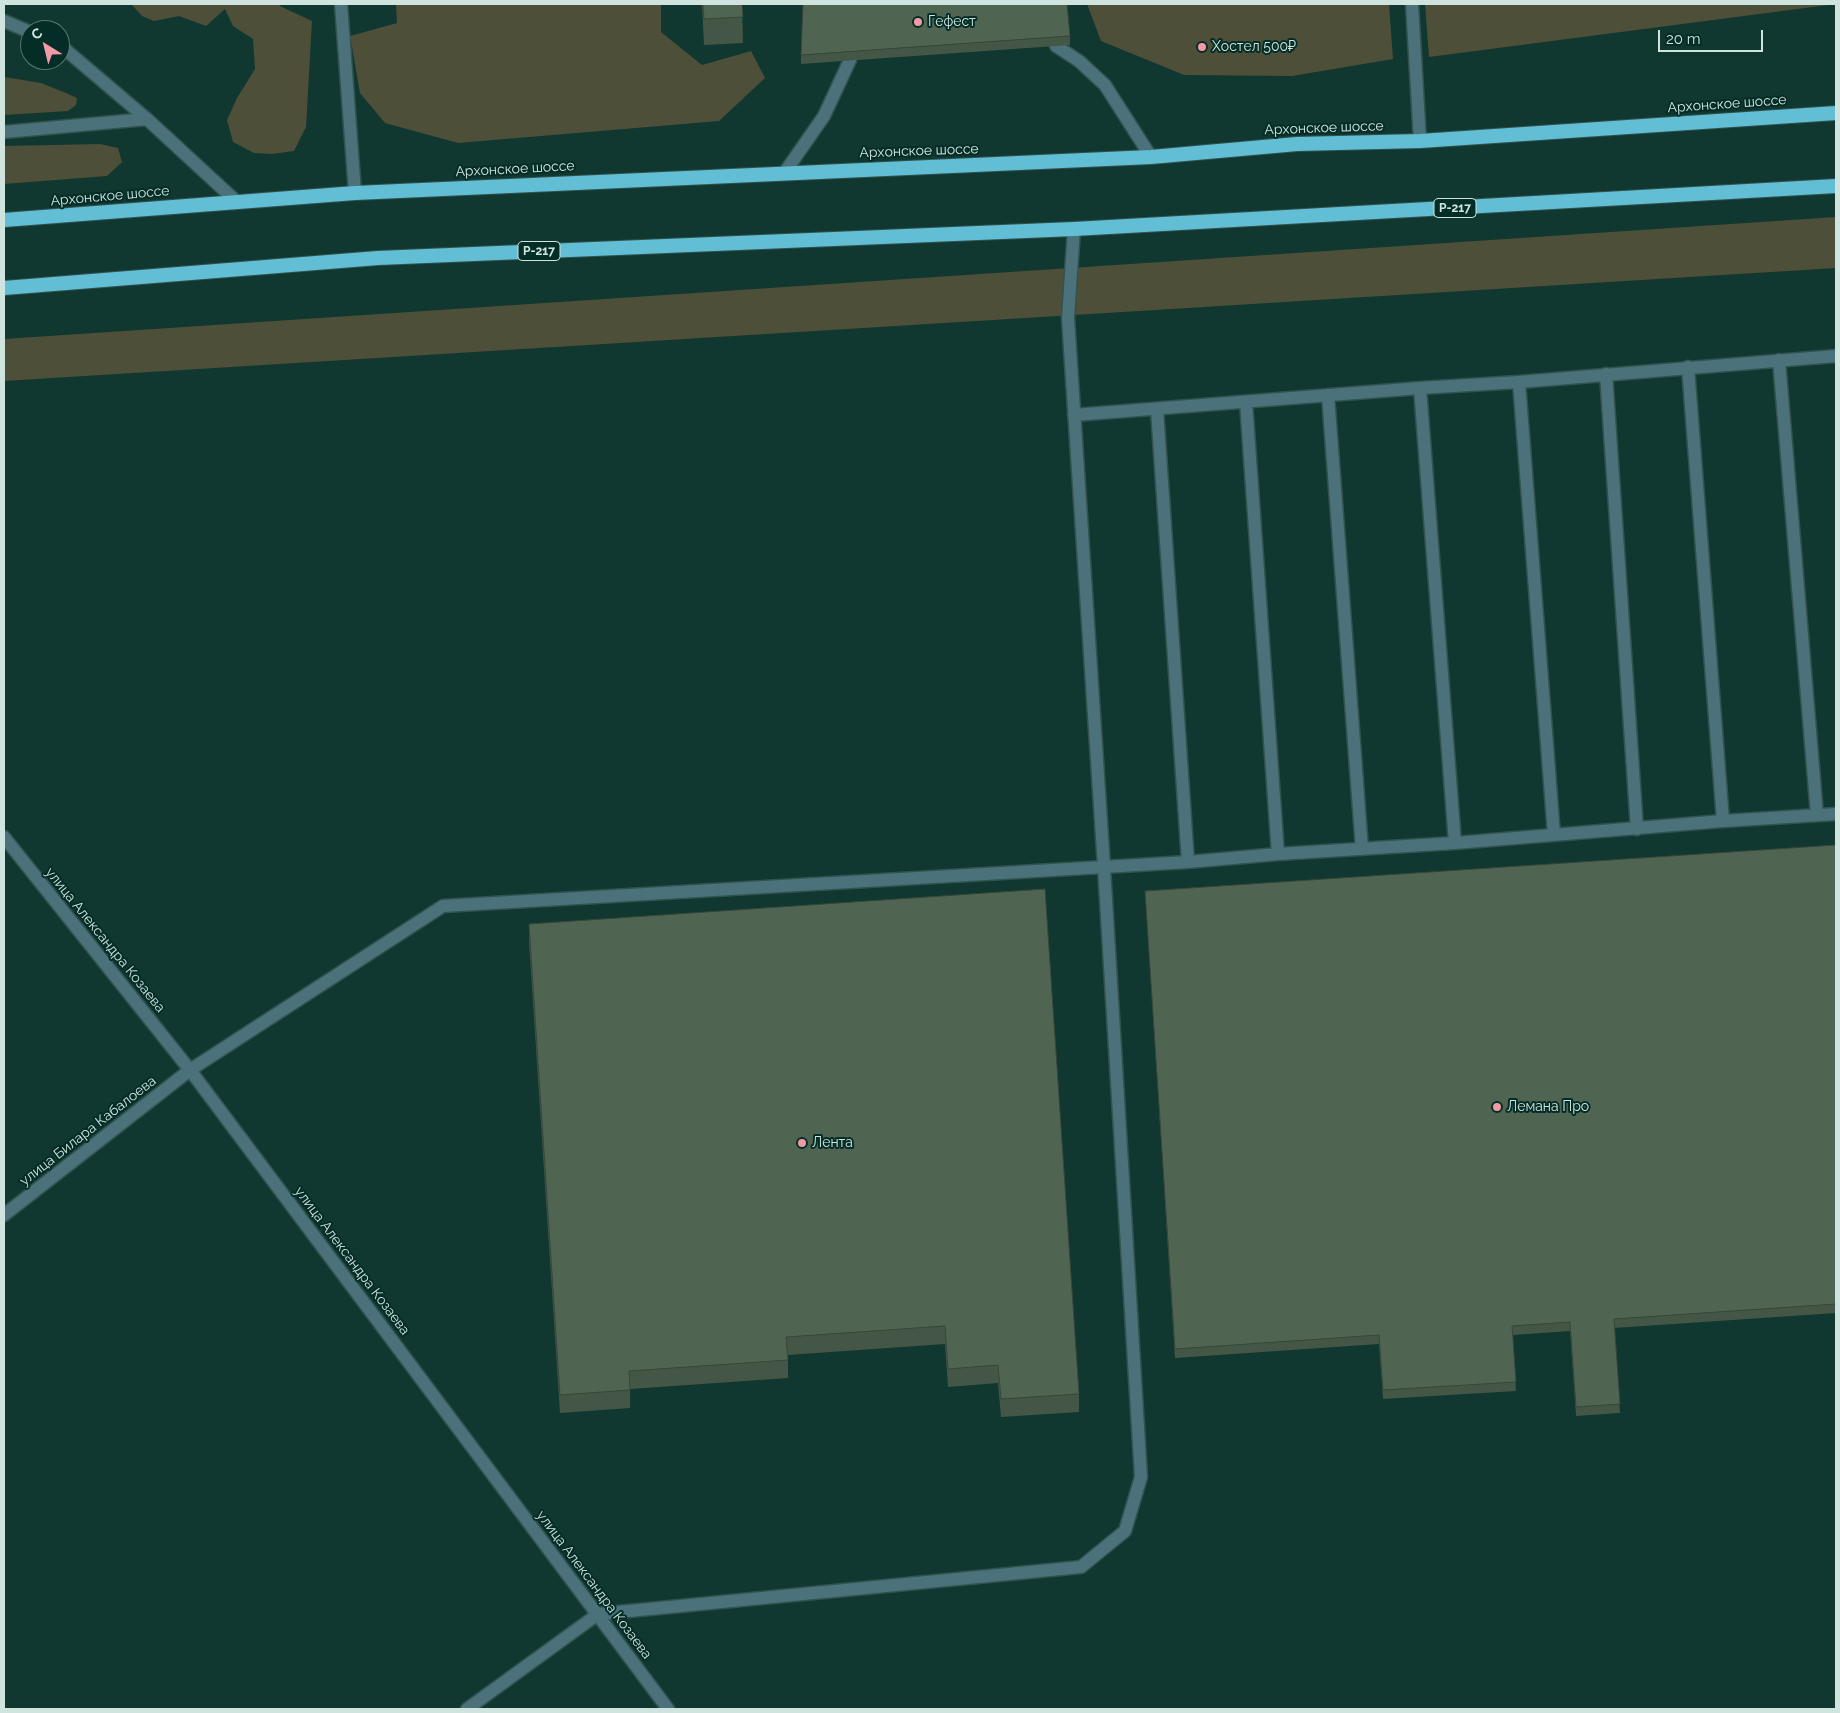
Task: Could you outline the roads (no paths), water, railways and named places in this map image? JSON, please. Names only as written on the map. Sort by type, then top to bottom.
[{"type":"highway","name":"Архонское шоссе","points":[[4,220],[354,194],[785,172],[1151,157],[1298,144],[1420,141],[1836,113]]},
{"type":"highway","name":"Р-217","points":[[4,288],[378,258],[1074,229],[1836,186]]},
{"type":"street","points":[[341,4],[354,194]]},
{"type":"street","points":[[1412,4],[1420,141]]},
{"type":"street","points":[[4,21],[20,28]]},
{"type":"street","points":[[1056,46],[1079,61],[1105,85],[1151,157]]},
{"type":"street","points":[[70,54],[147,119],[238,202]]},
{"type":"street","points":[[785,172],[824,116],[850,60]]},
{"type":"street","points":[[4,132],[147,119]]},
{"type":"street","points":[[467,1709],[598,1614],[1081,1567],[1125,1531],[1141,1477],[1068,318],[1074,229]]},
{"type":"street","points":[[1074,415],[1836,356]]},
{"type":"street","points":[[1779,360],[1817,815]]},
{"type":"street","points":[[1688,367],[1723,821]]},
{"type":"street","points":[[1606,374],[1636,829]]},
{"type":"street","points":[[1519,382],[1554,835]]},
{"type":"street","points":[[1420,388],[1455,844]]},
{"type":"street","points":[[1328,395],[1362,849]]},
{"type":"street","points":[[1246,402],[1278,854]]},
{"type":"street","points":[[1157,408],[1188,862]]},
{"type":"street","name":"улица Билара Кабалоева","points":[[4,1215],[190,1070],[443,906],[1188,862],[1278,854],[1455,844],[1723,821],[1836,814]]},
{"type":"street","name":"улица Александра Козаева","points":[[4,837],[190,1070],[668,1709]]},
{"type":"place","name":"Гефест","points":[[918,22]]},
{"type":"place","name":"Хостел 500₽","points":[[1202,47]]},
{"type":"place","name":"Лемана Про","points":[[1497,1107]]},
{"type":"place","name":"Лента","points":[[802,1143]]}]
